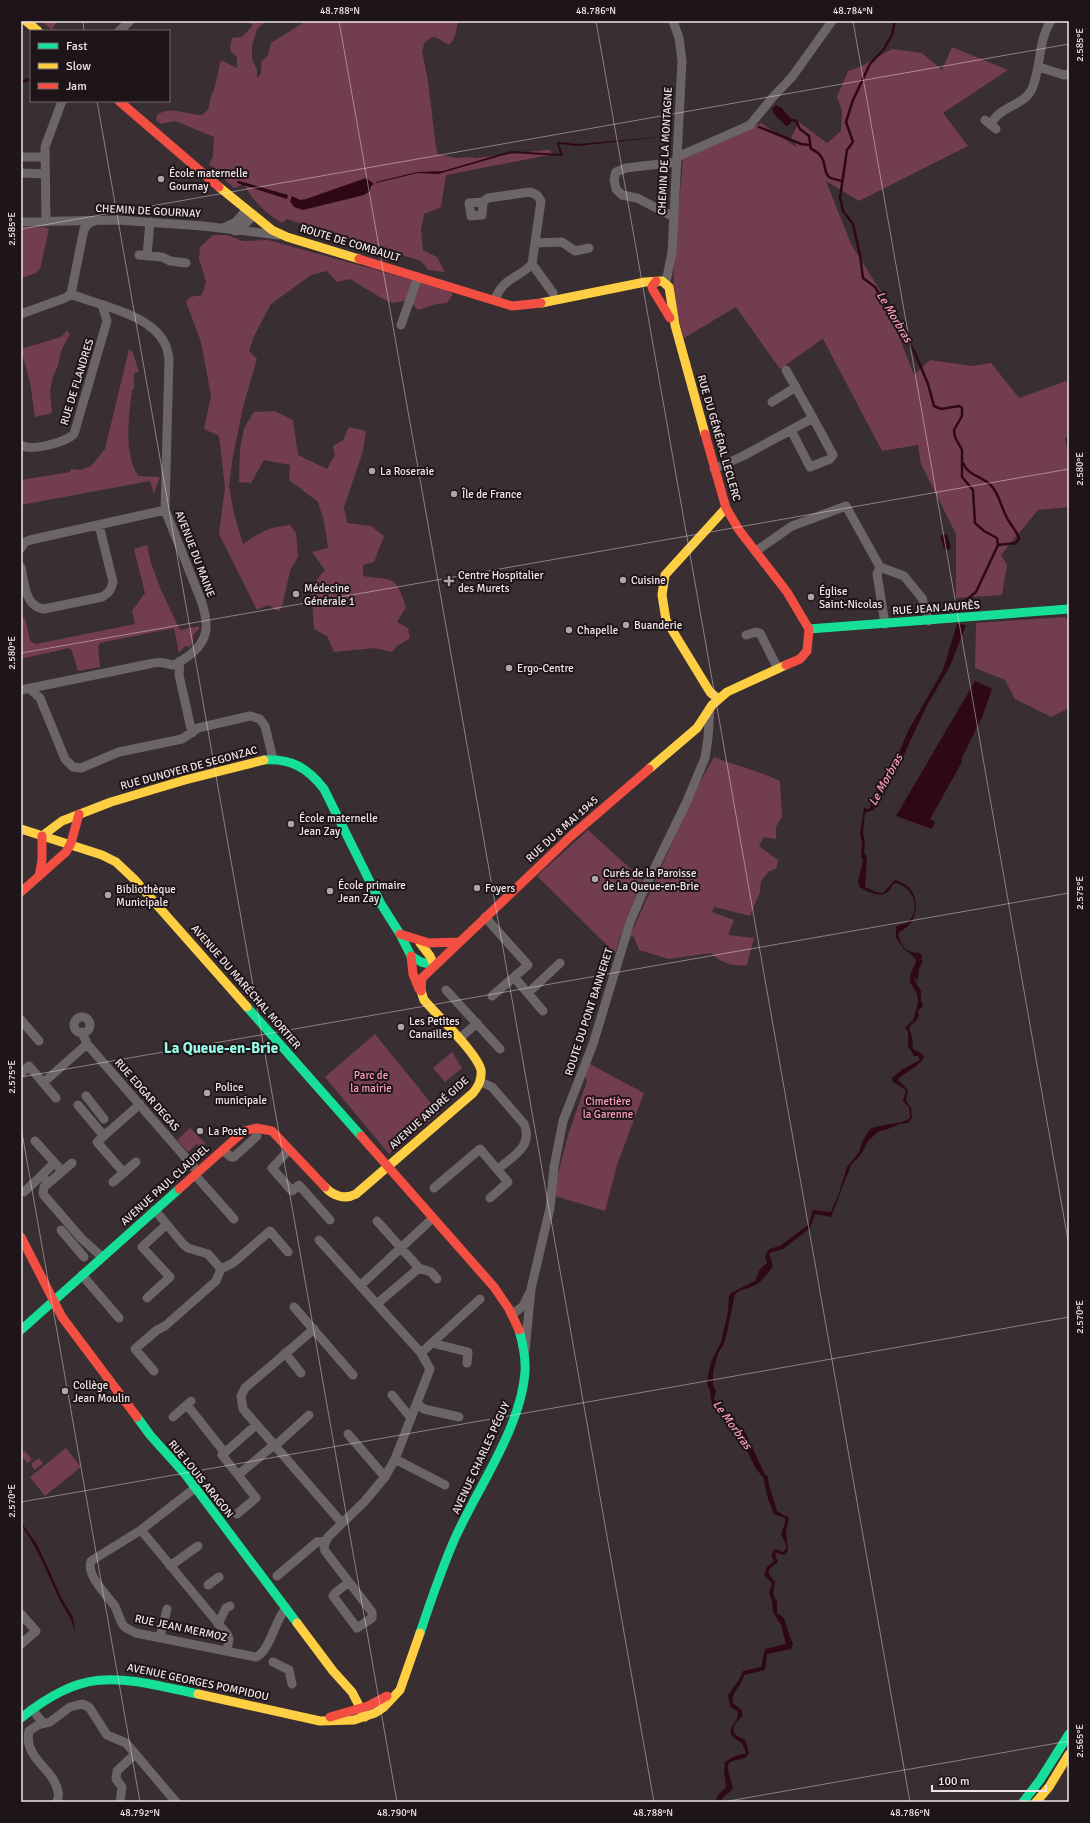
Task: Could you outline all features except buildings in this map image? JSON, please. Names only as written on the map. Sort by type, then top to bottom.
[{"type":"main road","points":[[26,21],[37,30]]},
{"type":"main road","name":"ROUTE DE COMBAULT","points":[[120,102],[249,213],[272,230],[282,235],[512,306],[532,305],[656,281]]},
{"type":"main road","points":[[661,280],[668,286],[665,296],[654,294],[652,287],[656,281],[661,280]]},
{"type":"main road","name":"RUE DU GÉNÉRAL LECLERC","points":[[668,286],[674,325],[726,508],[739,530],[787,592],[809,629]]},
{"type":"main road","name":"ROUTE DE COMBAULT","points":[[617,288],[644,289],[654,294]]},
{"type":"main road","name":"RUE DU GÉNÉRAL LECLERC","points":[[654,294],[674,325]]},
{"type":"main road","points":[[726,508],[665,575],[662,594],[666,620],[710,692],[713,704],[727,692],[804,656],[807,651],[809,629]]},
{"type":"main road","name":"RUE JEAN JAURÈS","points":[[809,629],[1069,610]]},
{"type":"main road","name":"RUE DU 8 MAI 1945","points":[[422,995],[420,984],[422,978],[434,965],[570,837],[697,728],[713,704]]},
{"type":"main road","name":"RUE DUNOYER DE SEGONZAC","points":[[42,836],[62,821],[147,790],[265,760],[283,760],[299,765],[318,781],[324,789],[381,904],[400,934],[411,956],[414,979],[422,995]]},
{"type":"main road","points":[[21,892],[66,852],[71,845],[75,822],[79,814]]},
{"type":"main road","name":"AVENUE DU MARÉCHAL MORTIER","points":[[21,829],[102,855],[116,862],[134,879],[388,1166]]},
{"type":"main road","points":[[39,876],[42,860],[42,836]]},
{"type":"main road","points":[[400,934],[420,943],[441,944],[459,942]]},
{"type":"main road","points":[[420,943],[430,956],[434,965]]},
{"type":"main road","points":[[411,956],[422,962],[434,965]]},
{"type":"main road","name":"AVENUE ANDRÉ GIDE","points":[[388,1166],[473,1092],[481,1082],[482,1073],[476,1058],[422,995]]},
{"type":"main road","name":"AVENUE PAUL CLAUDEL","points":[[21,1330],[244,1131],[256,1128],[272,1131],[331,1194],[343,1197],[350,1197],[356,1194],[388,1166]]},
{"type":"main road","name":"AVENUE CHARLES PÉGUY","points":[[359,1714],[371,1715],[393,1700],[400,1690],[452,1547],[516,1415],[524,1386],[524,1352],[513,1314],[494,1287],[388,1166]]},
{"type":"main road","name":"RUE LOUIS ARAGON","points":[[21,1237],[60,1314],[150,1435],[180,1468],[333,1671],[342,1679],[359,1714]]},
{"type":"main road","name":"AVENUE GEORGES POMPIDOU","points":[[22,1717],[54,1693],[68,1687],[93,1681],[118,1678],[309,1718],[359,1714]]},
{"type":"main road","points":[[1023,1802],[1040,1780],[1069,1734]]},
{"type":"main road","points":[[1036,1802],[1048,1787],[1069,1754]]},
{"type":"street","points":[[120,30],[130,21]]},
{"type":"street","name":"CHEMIN DE LA MONTAGNE","points":[[668,286],[672,252],[682,61],[673,21]]},
{"type":"street","points":[[674,217],[637,198],[622,195],[616,188],[614,179],[616,172],[626,168],[677,160],[750,125],[772,98],[792,77],[832,21]]},
{"type":"street","points":[[990,125],[998,114],[1026,97],[1032,89],[1046,28],[1052,21]]},
{"type":"street","points":[[1038,67],[1064,75],[1069,74]]},
{"type":"street","points":[[46,222],[46,141],[62,102]]},
{"type":"street","points":[[21,157],[45,157]]},
{"type":"street","points":[[21,173],[45,174]]},
{"type":"street","points":[[482,202],[488,198],[530,192],[537,195],[541,204],[532,264],[553,293]]},
{"type":"street","points":[[223,228],[236,222],[249,213]]},
{"type":"street","points":[[235,231],[241,228],[249,213]]},
{"type":"street","points":[[21,314],[65,298],[71,294],[82,235],[86,225],[95,220]]},
{"type":"street","name":"CHEMIN DE GOURNAY","points":[[21,222],[95,220],[150,222],[282,235]]},
{"type":"street","points":[[71,221],[76,224],[82,235]]},
{"type":"street","points":[[150,222],[143,255],[162,257],[170,261],[186,263]]},
{"type":"street","points":[[535,243],[562,242],[575,251],[589,248]]},
{"type":"street","points":[[495,300],[503,284],[532,264]]},
{"type":"street","points":[[401,325],[418,276]]},
{"type":"street","name":"AVENUE DU MAINE","points":[[71,294],[142,320],[155,329],[166,345],[169,359],[165,510],[206,615],[206,634],[202,643],[192,654],[180,661]]},
{"type":"street","name":"RUE DE FLANDRES","points":[[21,445],[31,449],[66,440],[74,434],[107,321],[102,306]]},
{"type":"street","points":[[786,370],[833,454],[830,459],[810,467],[791,430]]},
{"type":"street","points":[[772,402],[796,387]]},
{"type":"street","points":[[714,469],[743,456],[813,418]]},
{"type":"street","points":[[756,551],[792,526],[846,506],[880,567],[904,576],[922,598],[929,621]]},
{"type":"street","points":[[21,548],[25,542],[30,540],[165,510]]},
{"type":"street","points":[[21,567],[29,601],[38,609],[44,610],[102,597],[108,594],[111,590],[113,582],[99,525]]},
{"type":"street","points":[[880,567],[877,574],[885,624]]},
{"type":"street","points":[[746,634],[756,632],[760,633],[778,669]]},
{"type":"street","points":[[25,689],[148,664],[163,662],[173,665],[180,661]]},
{"type":"street","points":[[180,661],[178,675],[192,733]]},
{"type":"street","points":[[40,698],[46,684]]},
{"type":"street","points":[[25,689],[40,698],[65,759],[69,765],[76,768],[84,767],[119,752],[182,739],[198,728],[250,716],[256,717],[265,726],[273,759]]},
{"type":"street","name":"ROUTE DU PONT BANNERET","points":[[524,1352],[527,1340],[531,1289],[550,1208],[554,1167],[563,1121],[593,1044],[630,922],[687,801],[705,758],[713,704]]},
{"type":"street","points":[[697,728],[704,728],[708,738]]},
{"type":"street","points":[[485,917],[528,965],[492,996]]},
{"type":"street","points":[[528,993],[560,963]]},
{"type":"street","points":[[514,977],[543,1011]]},
{"type":"street","points":[[446,990],[500,1049]]},
{"type":"street","points":[[21,1020],[39,1041]]},
{"type":"street","points":[[459,1039],[477,1023]]},
{"type":"street","name":"RUE EDGAR DEGAS","points":[[82,1032],[87,1044],[140,1104],[234,1219]]},
{"type":"street","points":[[44,1083],[87,1044]]},
{"type":"street","points":[[21,1073],[29,1066],[56,1098]]},
{"type":"street","points":[[481,1082],[492,1087],[524,1124],[527,1130],[528,1138],[525,1145],[498,1169]]},
{"type":"street","points":[[86,1096],[104,1119]]},
{"type":"street","points":[[124,1173],[97,1142],[140,1104]]},
{"type":"street","points":[[78,1105],[104,1136]]},
{"type":"street","points":[[90,1118],[97,1111]]},
{"type":"street","points":[[223,1150],[231,1157],[234,1157],[257,1136]]},
{"type":"street","points":[[35,1140],[62,1171]]},
{"type":"street","points":[[434,1188],[480,1149],[508,1182],[490,1198]]},
{"type":"street","points":[[289,1150],[272,1168],[292,1192],[299,1185],[330,1220]]},
{"type":"street","points":[[113,1182],[136,1162]]},
{"type":"street","points":[[72,1163],[48,1183],[42,1190],[43,1194],[81,1238],[102,1257]]},
{"type":"street","points":[[24,1192],[50,1167]]},
{"type":"street","points":[[42,1175],[48,1183]]},
{"type":"street","points":[[155,1210],[183,1244],[188,1248],[208,1254],[221,1269]]},
{"type":"street","points":[[362,1285],[434,1218]]},
{"type":"street","points":[[377,1221],[419,1268],[431,1272],[437,1279]]},
{"type":"street","points":[[146,1298],[170,1277],[142,1247],[166,1225]]},
{"type":"street","points":[[61,1230],[84,1257]]},
{"type":"street","points":[[154,1371],[134,1349],[157,1330],[165,1326],[216,1281],[221,1269],[233,1263],[270,1231],[288,1252]]},
{"type":"street","points":[[74,1245],[81,1238]]},
{"type":"street","points":[[319,1240],[358,1283],[362,1285],[422,1353],[430,1369],[395,1459],[385,1477],[364,1502],[325,1541],[325,1551],[349,1582],[372,1612],[373,1616],[357,1628],[334,1600],[333,1596],[349,1582]]},
{"type":"street","points":[[378,1303],[419,1268]]},
{"type":"street","points":[[82,1275],[119,1318]]},
{"type":"street","points":[[513,1314],[523,1306],[531,1289]]},
{"type":"street","points":[[422,1353],[480,1299]]},
{"type":"street","points":[[294,1307],[353,1375]]},
{"type":"street","points":[[314,1329],[251,1381],[241,1396],[243,1409],[342,1523]]},
{"type":"street","points":[[432,1343],[468,1352],[467,1363]]},
{"type":"street","points":[[285,1353],[301,1373]]},
{"type":"street","points":[[392,1395],[411,1418]]},
{"type":"street","points":[[173,1417],[189,1403],[225,1453]]},
{"type":"street","points":[[417,1404],[424,1409],[459,1417]]},
{"type":"street","points":[[238,1475],[309,1416]]},
{"type":"street","points":[[237,1514],[256,1498],[222,1455],[256,1425]]},
{"type":"street","points":[[348,1434],[385,1477]]},
{"type":"street","points":[[395,1459],[445,1485]]},
{"type":"street","name":"RUE JEAN MERMOZ","points":[[195,1488],[141,1530],[91,1561],[90,1566],[99,1587],[114,1606],[122,1623],[127,1629],[227,1650],[251,1657],[267,1659]]},
{"type":"street","points":[[141,1530],[170,1566],[185,1581],[229,1638],[227,1650]]},
{"type":"street","points":[[278,1576],[317,1542],[325,1541]]},
{"type":"street","points":[[170,1566],[198,1546]]},
{"type":"street","points":[[196,1595],[219,1577]]},
{"type":"street","points":[[218,1624],[226,1608],[230,1606]]},
{"type":"street","points":[[286,1608],[280,1615],[269,1641],[267,1659],[289,1670],[292,1684]]},
{"type":"street","points":[[160,1637],[167,1609]]},
{"type":"street","points":[[21,1614],[36,1631],[21,1644]]},
{"type":"street","points":[[57,1802],[58,1792],[53,1781],[30,1748],[28,1739],[29,1731],[33,1727],[50,1722],[70,1707],[82,1704],[89,1707],[107,1735],[126,1742],[176,1802]]},
{"type":"street","points":[[32,1708],[43,1723]]},
{"type":"street","points":[[22,1717],[33,1727]]},
{"type":"street","points":[[120,1802],[122,1787],[116,1778],[117,1772],[135,1754]]},
{"type":"green space","points":[[41,21],[57,21],[52,30]]},
{"type":"green space","points":[[247,21],[266,21],[257,29],[252,46],[252,59],[257,70],[257,78],[260,75],[262,67],[261,62],[268,55],[271,43],[306,21],[458,21],[455,36],[450,44],[432,37],[425,42],[422,51],[428,81],[438,154],[456,158],[476,158],[546,150],[550,150],[552,153],[549,155],[446,175],[441,207],[424,214],[421,230],[423,250],[437,257],[445,272],[428,270],[421,261],[379,248],[371,251],[353,244],[348,237],[313,228],[287,219],[282,223],[260,206],[251,196],[244,184],[234,188],[209,164],[213,156],[214,137],[175,121],[161,124],[156,120],[157,115],[168,111],[179,111],[202,115],[208,110],[220,62],[223,61],[237,68],[237,57],[231,52],[230,47],[232,38],[242,37],[253,25]]},
{"type":"green space","points":[[952,47],[1008,70],[943,113],[968,146],[859,201],[826,181],[851,244],[883,295],[914,375],[930,360],[972,366],[991,363],[1019,398],[1069,380],[1069,437],[1065,438],[1069,459],[1069,507],[1038,510],[1001,555],[1007,565],[1002,595],[956,598],[956,534],[921,464],[918,445],[882,451],[823,339],[828,335],[780,369],[736,307],[684,338],[673,299],[674,259],[683,159],[761,123],[798,148],[791,138],[799,122],[827,143],[841,131],[842,110],[837,97],[848,71],[860,67],[892,49],[922,53],[942,70]]},
{"type":"green space","points":[[21,227],[43,227],[49,229],[40,269],[36,273],[21,278]]},
{"type":"green space","points":[[213,235],[226,235],[243,241],[268,240],[445,289],[453,294],[447,303],[436,304],[418,310],[409,300],[393,303],[383,299],[350,279],[337,282],[327,271],[311,275],[271,304],[254,336],[249,351],[257,359],[243,407],[233,456],[229,486],[234,514],[243,544],[260,533],[276,527],[290,525],[296,533],[298,557],[290,571],[282,607],[278,611],[268,605],[257,610],[219,534],[225,488],[219,436],[204,429],[211,396],[201,342],[186,302],[190,297],[202,295],[206,281],[199,259],[200,247]]},
{"type":"green space","points":[[67,331],[70,334],[61,351],[50,391],[52,413],[35,417],[30,382],[21,349],[61,337]]},
{"type":"green space","points":[[129,349],[133,353],[139,372],[134,373],[134,389],[132,390],[128,434],[130,456],[138,476],[160,477],[154,494],[150,481],[21,505],[21,480],[70,472],[71,469],[80,470],[91,466],[105,449]]},
{"type":"green space","points":[[275,411],[293,420],[298,455],[327,469],[335,455],[333,446],[343,440],[349,427],[366,431],[363,451],[344,507],[347,523],[371,526],[384,536],[374,562],[363,565],[363,576],[392,581],[396,584],[402,596],[406,607],[397,622],[408,628],[410,638],[397,646],[392,652],[374,648],[334,652],[327,636],[314,629],[311,587],[325,570],[312,552],[328,548],[324,521],[318,502],[289,480],[290,465],[264,460],[251,483],[239,482],[240,449],[244,428],[254,412]]},
{"type":"green space","points":[[147,545],[151,563],[161,590],[180,630],[199,626],[199,629],[193,635],[193,642],[190,647],[185,646],[179,653],[174,628],[100,643],[98,647],[100,667],[78,671],[72,651],[69,648],[21,659],[21,619],[25,618],[30,641],[36,644],[135,624],[132,611],[145,593],[134,549]]},
{"type":"green space","points":[[1065,617],[1069,621],[1069,708],[1051,717],[1015,699],[1005,680],[975,668],[976,623]]},
{"type":"green space","points":[[714,757],[780,781],[782,817],[776,827],[776,839],[764,837],[759,846],[778,860],[776,869],[769,871],[761,881],[760,892],[750,916],[714,907],[712,912],[734,920],[728,935],[754,938],[747,965],[728,964],[711,953],[669,959],[639,950],[634,937],[630,936],[699,784]]},
{"type":"green space","points":[[588,830],[643,880],[625,922],[615,953],[537,876]]},
{"type":"green space","name":"Parc de la mairie","points":[[375,1034],[439,1113],[389,1154],[325,1077]]},
{"type":"green space","points":[[452,1052],[462,1068],[445,1082],[433,1068]]},
{"type":"green space","name":"Cimetière la Garenne","points":[[588,1063],[644,1093],[617,1165],[605,1211],[555,1196],[555,1186],[568,1135],[587,1081],[584,1074]]},
{"type":"green space","points":[[190,1128],[206,1144],[201,1148],[197,1144],[188,1152],[177,1140]]},
{"type":"green space","points":[[66,1448],[81,1467],[45,1496],[30,1477]]},
{"type":"green space","points":[[25,1451],[32,1460],[27,1463],[21,1455]]},
{"type":"green space","points":[[39,1458],[43,1464],[34,1470],[31,1464]]},
{"type":"water","points":[[776,105],[781,107],[792,120],[790,124],[786,126],[774,114],[772,109]]},
{"type":"water","points":[[669,136],[578,146],[559,144],[563,156],[511,153],[438,174],[418,173],[376,183],[417,172],[443,171],[511,151],[560,154],[557,142],[578,144]]},
{"type":"water","points":[[366,178],[374,184],[371,186],[370,191],[364,195],[303,210],[294,207],[290,201],[292,196],[300,200],[306,199]]},
{"type":"water","points":[[238,181],[288,195],[287,199],[237,183]]},
{"type":"water","points":[[947,534],[951,547],[949,550],[944,549],[940,536]]},
{"type":"water","points":[[957,624],[966,625],[950,666],[925,709],[902,759],[876,807],[865,813],[863,833],[865,841],[864,852],[867,859],[865,887],[876,892],[883,893],[895,880],[910,888],[916,901],[915,914],[913,919],[900,931],[898,935],[903,947],[908,951],[920,953],[923,961],[919,968],[918,979],[916,980],[915,977],[914,979],[921,991],[923,1006],[918,1011],[918,1019],[909,1028],[912,1037],[913,1049],[921,1053],[924,1057],[919,1064],[898,1080],[908,1090],[906,1100],[911,1108],[912,1118],[908,1123],[899,1124],[879,1131],[868,1141],[862,1153],[851,1165],[831,1217],[815,1214],[810,1228],[783,1249],[769,1253],[773,1266],[756,1285],[735,1294],[726,1337],[723,1346],[718,1353],[713,1373],[713,1385],[716,1391],[714,1399],[745,1432],[765,1475],[768,1476],[769,1485],[777,1511],[789,1518],[786,1532],[788,1551],[784,1555],[776,1553],[775,1555],[778,1562],[769,1569],[769,1573],[775,1582],[773,1594],[777,1602],[777,1613],[784,1618],[793,1645],[791,1649],[767,1654],[765,1670],[744,1675],[733,1696],[733,1703],[742,1712],[742,1717],[735,1725],[734,1733],[745,1740],[749,1753],[745,1758],[732,1761],[728,1764],[733,1789],[723,1797],[720,1802],[715,1802],[719,1794],[726,1787],[724,1770],[725,1762],[733,1757],[746,1753],[742,1743],[735,1739],[730,1732],[737,1718],[738,1712],[730,1706],[728,1695],[739,1680],[743,1671],[761,1667],[765,1649],[786,1644],[781,1625],[773,1612],[772,1601],[769,1593],[772,1583],[764,1575],[767,1567],[774,1561],[771,1555],[775,1549],[783,1552],[786,1549],[786,1544],[781,1534],[786,1520],[785,1518],[774,1514],[768,1499],[763,1477],[756,1469],[738,1433],[730,1421],[718,1411],[711,1401],[710,1391],[707,1384],[708,1376],[711,1362],[721,1342],[728,1312],[729,1296],[731,1293],[755,1281],[760,1269],[767,1263],[765,1256],[769,1249],[780,1246],[809,1224],[813,1210],[831,1212],[847,1167],[859,1152],[862,1142],[870,1129],[906,1121],[910,1118],[909,1107],[903,1101],[906,1090],[893,1082],[892,1078],[903,1069],[920,1060],[918,1056],[914,1056],[908,1046],[908,1031],[905,1028],[913,1020],[918,1003],[917,994],[910,982],[910,975],[916,959],[904,949],[896,938],[896,927],[907,923],[910,920],[915,909],[915,903],[906,888],[896,883],[894,883],[890,890],[882,894],[874,894],[859,887],[858,881],[863,861],[861,856],[862,842],[860,834],[864,808],[869,809],[895,762],[908,731],[943,670]]},
{"type":"water","points":[[975,681],[992,689],[983,715],[961,760],[962,762],[930,819],[935,822],[932,829],[896,816]]},
{"type":"water","points":[[21,1522],[38,1546],[62,1599],[73,1617],[75,1633],[70,1617],[59,1599],[37,1550],[21,1525]]},
{"type":"waterway","name":"Le Morbras","points":[[895,21],[892,35],[884,49],[870,64],[853,100],[846,122],[853,142],[847,150],[840,198],[843,211],[853,224],[860,255],[863,278],[875,287],[915,353],[928,384],[934,406],[941,409],[959,406],[962,408],[962,416],[954,430],[955,437],[962,450],[962,477],[973,490],[975,523],[984,531],[997,538],[998,545],[976,592],[959,606],[957,613]]},
{"type":"waterway","points":[[21,82],[30,79]]},
{"type":"waterway","points":[[792,120],[796,121],[800,129],[809,136],[811,149],[817,152],[823,160],[827,175],[831,178],[842,181]]},
{"type":"waterway","points":[[759,127],[801,144],[810,145]]},
{"type":"waterway","name":"Le Morbras","points":[[963,463],[970,472],[987,482],[995,491],[1007,518],[1018,535],[1019,539],[1016,543],[998,545]]},
{"type":"traffic: fast","points":[[809,629],[1069,609]]},
{"type":"traffic: fast","points":[[264,760],[283,761],[298,766],[312,775],[324,789],[381,904],[400,934],[411,956],[421,962],[434,965]]},
{"type":"traffic: fast","points":[[247,1007],[361,1136]]},
{"type":"traffic: fast","points":[[21,1330],[179,1189]]},
{"type":"traffic: fast","points":[[420,1633],[441,1572],[456,1536],[498,1456],[516,1414],[522,1393],[525,1372],[524,1351],[519,1330]]},
{"type":"traffic: fast","points":[[137,1417],[150,1435],[185,1474],[297,1623]]},
{"type":"traffic: fast","points":[[21,1718],[45,1701],[66,1689],[86,1682],[126,1680],[198,1694]]},
{"type":"traffic: fast","points":[[1023,1802],[1040,1780],[1069,1734]]},
{"type":"traffic: slow","points":[[26,21],[37,30]]},
{"type":"traffic: slow","points":[[219,187],[272,230],[287,237],[359,259]]},
{"type":"traffic: slow","points":[[541,303],[645,282],[662,281],[669,287],[675,325],[705,434]]},
{"type":"traffic: slow","points":[[718,699],[710,692],[666,620],[662,595],[665,575],[726,508]]},
{"type":"traffic: slow","points":[[649,769],[697,728],[712,705],[727,692],[786,665]]},
{"type":"traffic: slow","points":[[42,836],[62,821],[111,802],[185,780],[264,760]]},
{"type":"traffic: slow","points":[[21,829],[102,855],[116,862],[134,879],[247,1007]]},
{"type":"traffic: slow","points":[[420,943],[430,956],[434,965]]},
{"type":"traffic: slow","points":[[325,1187],[335,1195],[343,1197],[356,1194],[473,1093],[478,1085],[481,1073],[478,1063],[465,1044],[424,1000],[421,991]]},
{"type":"traffic: slow","points":[[297,1623],[333,1671],[352,1692],[365,1717]]},
{"type":"traffic: slow","points":[[198,1694],[320,1721],[354,1720],[375,1713],[384,1707],[400,1690],[420,1633]]},
{"type":"traffic: slow","points":[[1036,1802],[1049,1787],[1069,1754]]},
{"type":"traffic: jam","points":[[120,102],[219,187]]},
{"type":"traffic: jam","points":[[359,259],[512,306],[541,303]]},
{"type":"traffic: jam","points":[[656,281],[652,287],[653,290],[670,318]]},
{"type":"traffic: jam","points":[[705,434],[726,508],[739,530],[787,592],[809,629],[807,651],[800,659],[786,665]]},
{"type":"traffic: jam","points":[[421,991],[422,978],[570,837],[649,769]]},
{"type":"traffic: jam","points":[[21,892],[66,852],[71,843],[79,814]]},
{"type":"traffic: jam","points":[[39,876],[42,860],[42,836]]},
{"type":"traffic: jam","points":[[400,934],[429,943],[459,942]]},
{"type":"traffic: jam","points":[[411,956],[413,974],[419,989]]},
{"type":"traffic: jam","points":[[179,1189],[244,1131],[256,1128],[272,1131],[325,1187]]},
{"type":"traffic: jam","points":[[361,1136],[494,1287],[509,1309],[519,1330]]},
{"type":"traffic: jam","points":[[21,1237],[62,1317],[137,1417]]},
{"type":"traffic: jam","points":[[330,1717],[368,1706],[387,1696]]},
{"type":"place","name":"École maternelle Gournay","points":[[161,179]]},
{"type":"place","name":"La Roseraie","points":[[372,471]]},
{"type":"place","name":"Île de France","points":[[454,494]]},
{"type":"place","name":"Cuisine","points":[[623,580]]},
{"type":"place","name":"Centre Hospitalier des Murets","points":[[449,581]]},
{"type":"place","name":"Médecine Générale 1","points":[[296,594]]},
{"type":"place","name":"Église Saint-Nicolas","points":[[811,597]]},
{"type":"place","name":"Buanderie","points":[[626,625]]},
{"type":"place","name":"Chapelle","points":[[569,630]]},
{"type":"place","name":"Ergo-Centre","points":[[509,668]]},
{"type":"place","name":"École maternelle Jean Zay","points":[[291,824]]},
{"type":"place","name":"Curés de la Paroisse de La Queue-en-Brie","points":[[595,879]]},
{"type":"place","name":"Foyers","points":[[477,888]]},
{"type":"place","name":"École primaire Jean Zay","points":[[330,891]]},
{"type":"place","name":"Bibliothèque Municipale","points":[[108,895]]},
{"type":"place","name":"Les Petites Canailles","points":[[401,1027]]},
{"type":"place","name":"Police municipale","points":[[207,1093]]},
{"type":"place","name":"La Poste","points":[[200,1131]]},
{"type":"place","name":"Collège Jean Moulin","points":[[65,1391]]},
{"type":"district","name":"La Queue-en-Brie","points":[[221,1048]]}]
